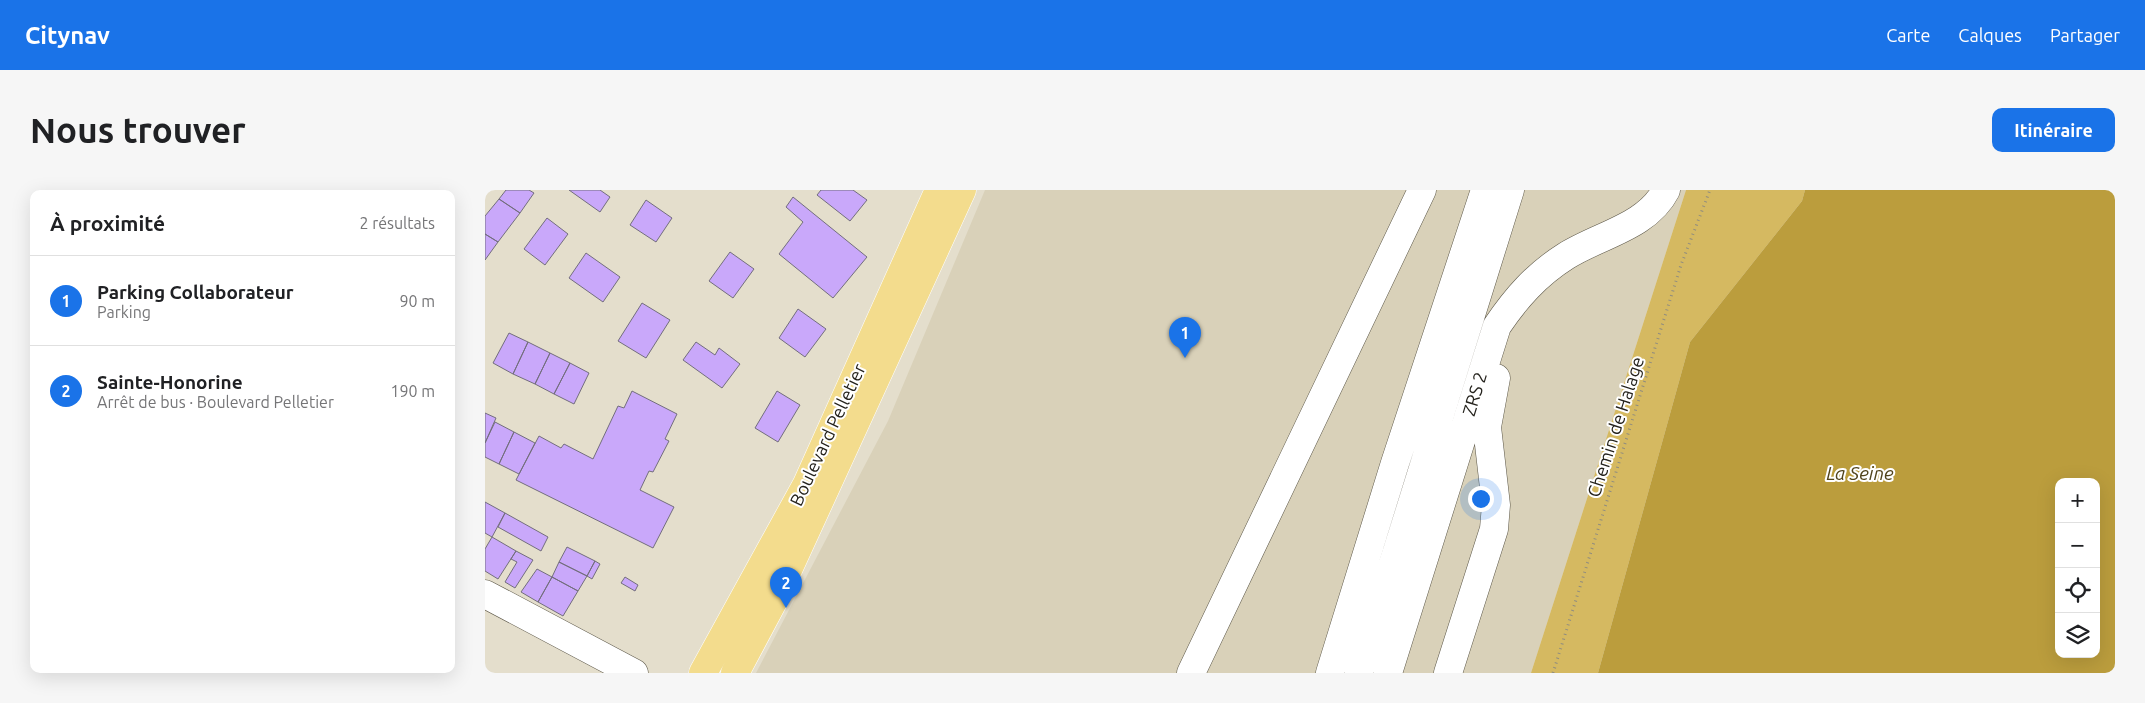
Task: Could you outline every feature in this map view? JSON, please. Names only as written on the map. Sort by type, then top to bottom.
[{"type":"main road","name":"Boulevard Pelletier","points":[[703,673],[807,484],[939,190]]},
{"type":"main road","name":"Boulevard Pelletier","points":[[735,673],[780,586],[962,190]]},
{"type":"street","points":[[1191,673],[1422,190]]},
{"type":"street","points":[[1330,673],[1395,462],[1485,190]]},
{"type":"street","name":"ZRS 2","points":[[1359,673],[1510,190]]},
{"type":"street","name":"ZRS 2","points":[[1388,673],[1497,326],[1515,299],[1531,281],[1567,255],[1631,224],[1660,202],[1666,190]]},
{"type":"street","points":[[1448,673],[1493,529],[1496,505],[1487,427],[1497,371],[1519,321],[1556,283],[1567,255]]},
{"type":"street","points":[[485,594],[634,673]]},
{"type":"path","name":"Chemin de Halage","points":[[1553,673],[1681,265],[1710,190]]},
{"type":"shaded area","points":[[985,190],[1686,190],[1531,673],[756,673],[888,421]]},
{"type":"shaded area","points":[[1686,190],[1805,190],[1802,201],[1690,342],[1598,673],[1531,673]]},
{"type":"water","name":"La Seine","points":[[1805,190],[2115,190],[2115,673],[1598,673],[1690,342],[1802,201]]},
{"type":"building","points":[[506,190],[529,190],[534,193],[520,213],[499,199]]},
{"type":"building","points":[[569,190],[600,190],[610,197],[600,212]]},
{"type":"building","points":[[821,190],[853,190],[867,200],[850,221],[817,195]]},
{"type":"building","points":[[793,197],[867,257],[833,298],[779,254],[803,222],[786,207]]},
{"type":"building","points":[[499,199],[520,213],[498,242],[485,234],[485,216]]},
{"type":"building","points":[[646,200],[672,218],[656,242],[630,225]]},
{"type":"building","points":[[547,218],[568,234],[545,265],[524,249]]},
{"type":"building","points":[[485,234],[498,242],[485,260]]},
{"type":"building","points":[[730,252],[754,269],[733,298],[709,281]]},
{"type":"building","points":[[586,253],[620,277],[603,302],[569,278]]},
{"type":"building","points":[[642,303],[670,320],[646,358],[618,341]]},
{"type":"building","points":[[798,309],[826,329],[805,357],[779,338]]},
{"type":"building","points":[[509,333],[528,342],[513,374],[493,363]]},
{"type":"building","points":[[528,342],[550,353],[535,384],[513,374]]},
{"type":"building","points":[[696,342],[715,355],[719,348],[740,364],[722,388],[683,360]]},
{"type":"building","points":[[550,353],[570,363],[554,394],[535,384]]},
{"type":"building","points":[[570,363],[589,373],[574,404],[554,394]]},
{"type":"building","points":[[632,391],[677,414],[665,439],[669,441],[653,472],[649,471],[640,490],[674,507],[653,548],[516,480],[539,436],[561,448],[564,444],[593,459],[618,406],[624,408]]},
{"type":"building","points":[[777,391],[800,405],[778,442],[755,428]]},
{"type":"building","points":[[485,413],[496,418],[485,443]]},
{"type":"building","points":[[495,422],[514,432],[499,464],[485,457],[485,443]]},
{"type":"building","points":[[514,432],[535,443],[519,474],[499,464]]},
{"type":"building","points":[[485,502],[505,513],[492,537],[485,533]]},
{"type":"building","points":[[505,513],[548,537],[541,551],[498,527]]},
{"type":"building","points":[[492,537],[516,551],[498,579],[485,571],[485,549]]},
{"type":"building","points":[[567,547],[595,561],[587,576],[559,562]]},
{"type":"building","points":[[516,551],[533,560],[515,588],[505,582],[517,562],[511,559]]},
{"type":"building","points":[[595,561],[600,564],[592,579],[587,576]]},
{"type":"building","points":[[559,562],[587,576],[578,591],[552,577]]},
{"type":"building","points":[[537,569],[552,577],[538,602],[521,592]]},
{"type":"building","points":[[552,577],[578,591],[563,616],[538,602]]},
{"type":"building","points":[[625,577],[638,585],[635,591],[621,583]]},
{"type":"place","name":"Parking Collaborateur","points":[[1185,358]]},
{"type":"place","name":"Sainte-Honorine","points":[[786,608]]}]
